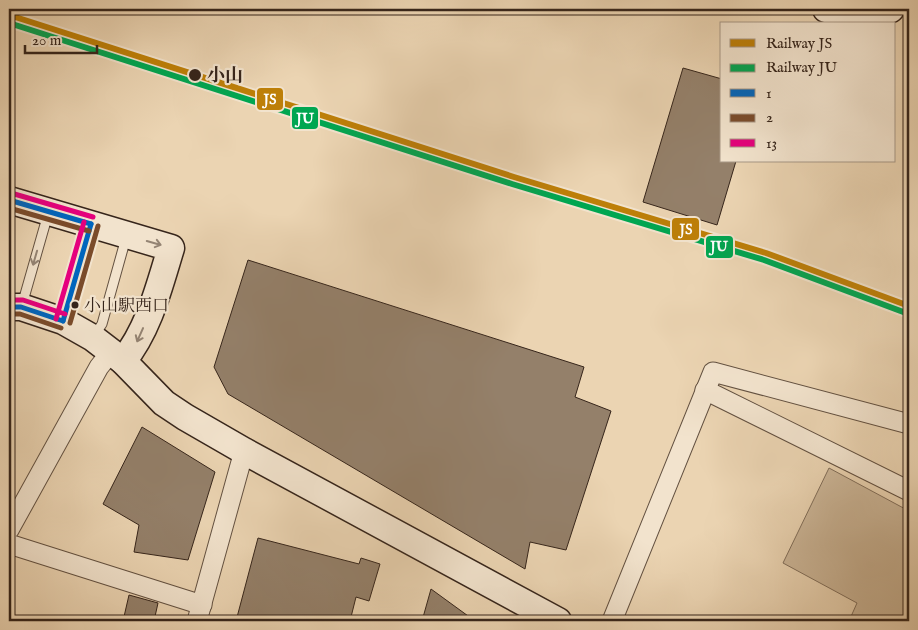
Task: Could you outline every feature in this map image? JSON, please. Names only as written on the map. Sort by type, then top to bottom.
[{"type":"street","points":[[826,9],[858,16],[882,13],[891,9]]},
{"type":"street","points":[[9,200],[171,248],[153,306],[135,346],[109,351],[9,530]]},
{"type":"street","points":[[15,307],[63,321],[109,351],[164,403],[244,451],[558,621]]},
{"type":"street","points":[[612,621],[713,372],[909,424]]},
{"type":"street","points":[[705,390],[909,490]]},
{"type":"street","points":[[9,544],[200,613],[244,451]]},
{"type":"lane","points":[[15,307],[48,211]]},
{"type":"lane","points":[[63,321],[91,224]]},
{"type":"lane","points":[[109,351],[102,324],[127,235]]},
{"type":"shaded area","points":[[829,468],[909,511],[909,621],[849,621],[857,603],[783,563]]},
{"type":"building","points":[[683,68],[720,78],[720,162],[736,162],[717,225],[643,202]]},
{"type":"building","points":[[248,260],[584,367],[575,397],[611,411],[566,550],[530,542],[525,569],[228,394],[214,367]]},
{"type":"building","points":[[142,427],[215,472],[188,560],[134,552],[139,525],[103,504]]},
{"type":"building","points":[[258,538],[359,564],[361,558],[380,564],[369,601],[356,597],[350,621],[236,621]]},
{"type":"building","points":[[431,589],[475,621],[422,621]]},
{"type":"building","points":[[129,595],[158,603],[154,621],[123,621]]},
{"type":"rail line","name":"JS","points":[[9,15],[514,177],[766,253],[909,306]]},
{"type":"rail line","name":"JU","points":[[9,23],[512,184],[764,260],[906,313]]},
{"type":"transit line","name":"13","points":[[11,193],[93,217]]},
{"type":"transit line","name":"1","points":[[9,200],[91,224]]},
{"type":"transit line","name":"2","points":[[9,208],[89,231]]},
{"type":"transit line","name":"13","points":[[56,319],[84,222]]},
{"type":"transit line","name":"1","points":[[63,321],[91,224]]},
{"type":"transit line","name":"2","points":[[70,323],[98,226]]},
{"type":"transit line","name":"13","points":[[9,300],[23,300],[65,314]]},
{"type":"transit line","name":"1","points":[[9,307],[21,307],[63,321]]},
{"type":"transit line","name":"2","points":[[9,314],[20,314],[61,328]]},
{"type":"place","name":"小山","points":[[195,75]]},
{"type":"place","name":"小山駅西口","points":[[75,305]]}]
